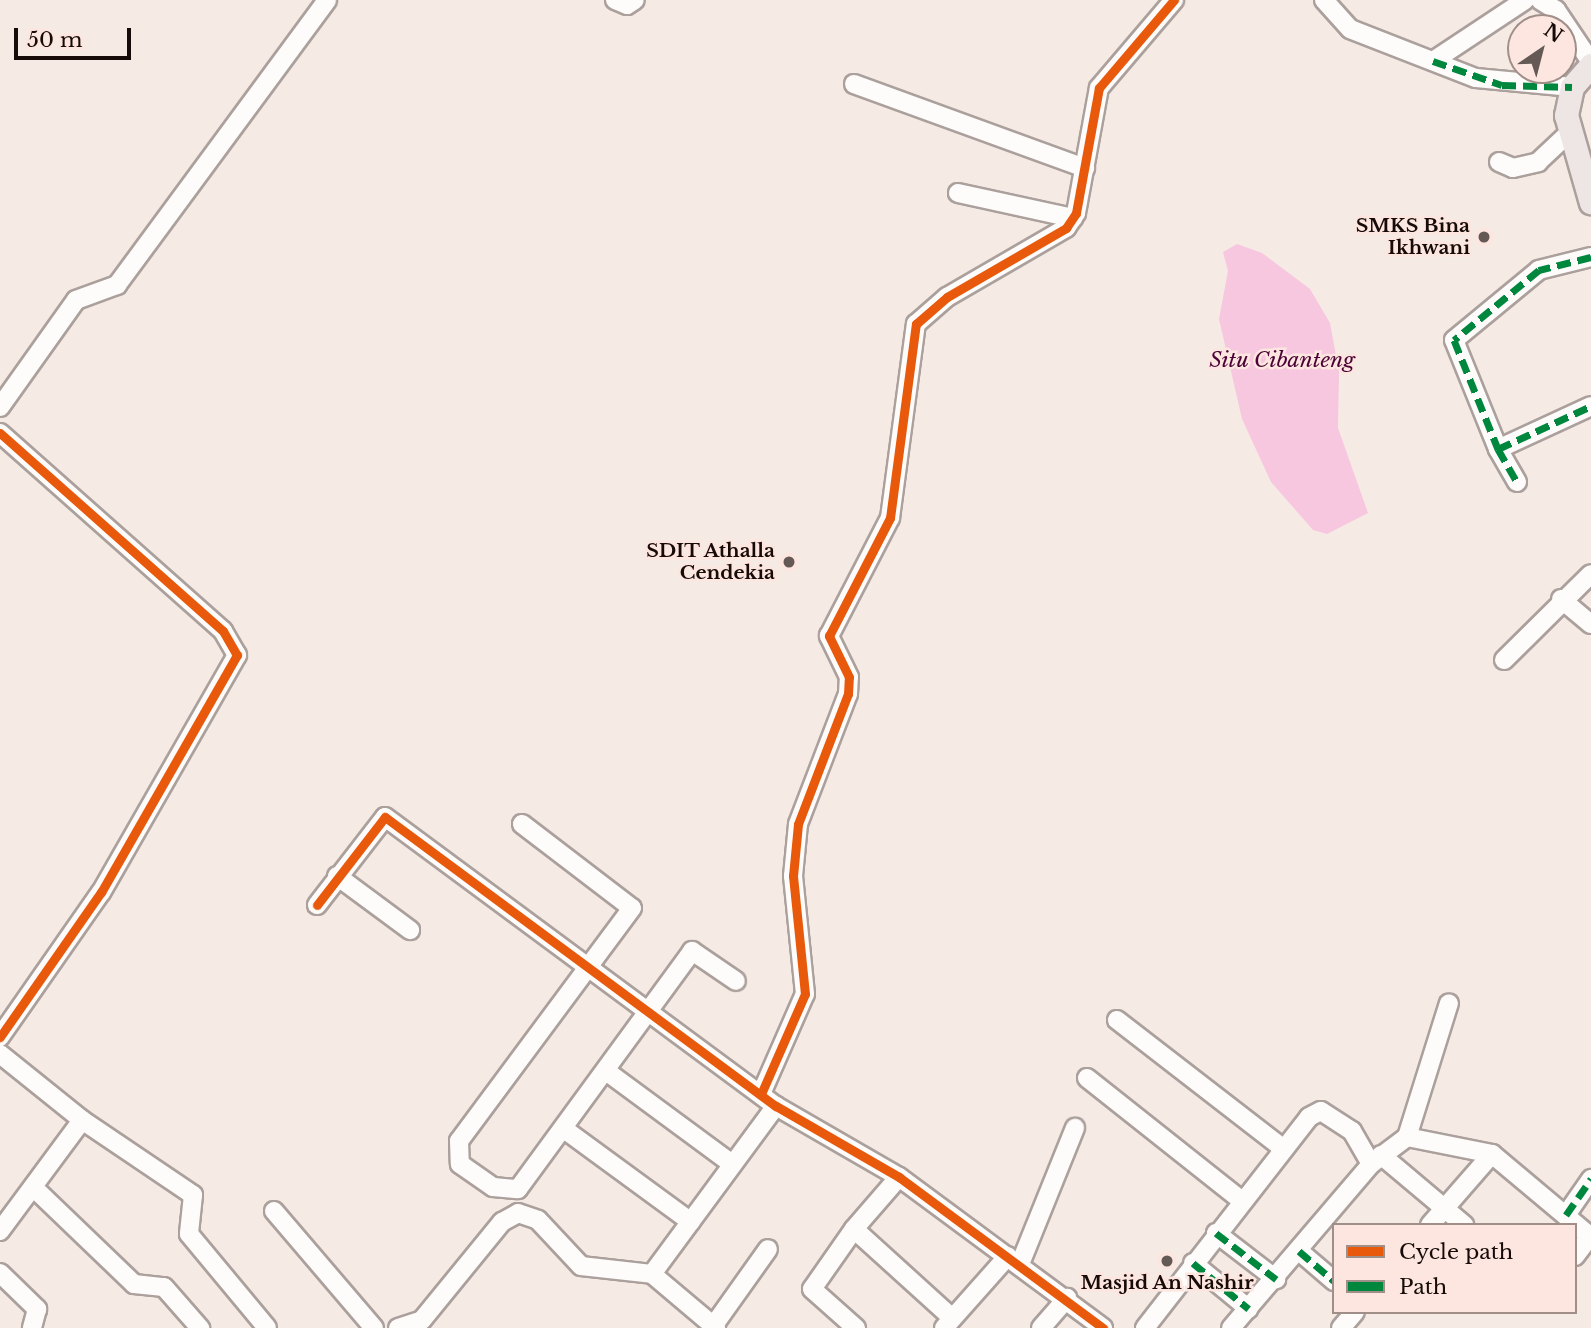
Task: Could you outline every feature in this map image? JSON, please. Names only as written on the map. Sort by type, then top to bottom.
[{"type":"main road","points":[[1591,64],[1572,87],[1569,133],[1591,203]]},
{"type":"street","points":[[0,407],[76,300],[117,285],[327,0]]},
{"type":"street","points":[[615,0],[626,5],[635,0]]},
{"type":"street","points":[[761,1094],[805,994],[793,851],[848,694],[849,677],[830,636],[890,518],[916,324],[947,297],[1051,242],[1073,218],[1099,88],[1174,0]]},
{"type":"street","points":[[1324,0],[1350,29],[1433,61],[1502,85],[1572,87]]},
{"type":"street","points":[[1433,61],[1525,0]]},
{"type":"street","points":[[1541,0],[1556,10],[1591,64]]},
{"type":"street","points":[[854,84],[1085,167]]},
{"type":"street","points":[[1499,162],[1513,168],[1538,162],[1569,133]]},
{"type":"street","points":[[958,193],[1073,218]]},
{"type":"street","points":[[1517,482],[1499,449],[1454,336],[1539,270],[1591,257]]},
{"type":"street","points":[[1499,449],[1591,406]]},
{"type":"street","points":[[0,433],[223,631],[237,655],[101,892],[0,1037]]},
{"type":"street","points":[[1504,660],[1540,630],[1561,599],[1591,574]]},
{"type":"street","points":[[1561,599],[1591,624]]},
{"type":"street","points":[[317,905],[385,817],[776,1106],[899,1177],[1067,1298],[1103,1328]]},
{"type":"street","points":[[522,824],[632,908],[455,1152],[460,1164],[505,1192],[529,1178],[692,951],[736,981]]},
{"type":"street","points":[[337,876],[410,930]]},
{"type":"street","points":[[1231,1328],[1376,1160],[1407,1137],[1449,1003]]},
{"type":"street","points":[[1117,1020],[1284,1149]]},
{"type":"street","points":[[0,1054],[82,1120],[194,1195],[189,1234],[267,1328]]},
{"type":"street","points":[[606,1071],[731,1163]]},
{"type":"street","points":[[1087,1078],[1242,1201]]},
{"type":"street","points":[[652,1275],[731,1163],[776,1106]]},
{"type":"street","points":[[1145,1328],[1308,1117],[1321,1111],[1352,1131],[1376,1160],[1445,1207],[1462,1223]]},
{"type":"street","points":[[0,1231],[82,1120]]},
{"type":"street","points":[[854,1230],[948,1323],[1014,1260],[1075,1128]]},
{"type":"street","points":[[564,1129],[691,1222]]},
{"type":"street","points":[[1407,1137],[1492,1154],[1575,1223]]},
{"type":"street","points":[[1432,1223],[1492,1154]]},
{"type":"street","points":[[856,1328],[812,1289],[854,1230],[899,1177]]},
{"type":"street","points":[[1566,1215],[1591,1179]]},
{"type":"street","points":[[33,1187],[134,1284],[164,1287],[200,1328]]},
{"type":"street","points":[[274,1211],[374,1328]]},
{"type":"street","points":[[398,1328],[422,1320],[510,1214],[538,1220],[582,1266],[652,1275],[715,1327],[768,1249]]},
{"type":"street","points":[[1577,1225],[1590,1237],[1577,1253]]},
{"type":"street","points":[[1216,1233],[1276,1279]]},
{"type":"street","points":[[1299,1251],[1332,1279]]},
{"type":"street","points":[[1192,1264],[1249,1309]]},
{"type":"street","points":[[0,1273],[37,1308],[36,1327]]},
{"type":"street","points":[[1041,1328],[1067,1298]]},
{"type":"street","points":[[1341,1328],[1353,1314]]},
{"type":"water","name":"Situ Cibanteng","points":[[1237,244],[1262,253],[1310,289],[1330,323],[1339,372],[1338,428],[1368,513],[1327,534],[1313,530],[1271,482],[1242,419],[1219,319],[1228,271],[1223,252]]},
{"type":"marked path","points":[[1433,61],[1502,85],[1572,87]]},
{"type":"marked path","points":[[1591,257],[1539,270],[1454,340],[1498,449],[1591,406]]},
{"type":"marked path","points":[[1498,449],[1517,482]]},
{"type":"marked path","points":[[1566,1215],[1591,1179]]},
{"type":"marked path","points":[[1216,1233],[1276,1279]]},
{"type":"marked path","points":[[1299,1251],[1332,1279]]},
{"type":"marked path","points":[[1193,1263],[1249,1309]]},
{"type":"cycle path","points":[[761,1094],[805,994],[793,876],[798,824],[848,694],[849,677],[829,636],[890,518],[916,324],[947,297],[1066,228],[1076,213],[1099,88],[1174,0]]},
{"type":"cycle path","points":[[0,433],[223,631],[237,655],[101,892],[0,1037]]},
{"type":"cycle path","points":[[317,905],[385,817],[776,1106],[899,1177],[1103,1328]]},
{"type":"place","name":"SMKS Bina Ikhwani","points":[[1484,237]]},
{"type":"place","name":"SDIT Athalla Cendekia","points":[[789,562]]},
{"type":"place","name":"Masjid An Nashir","points":[[1167,1261]]}]
